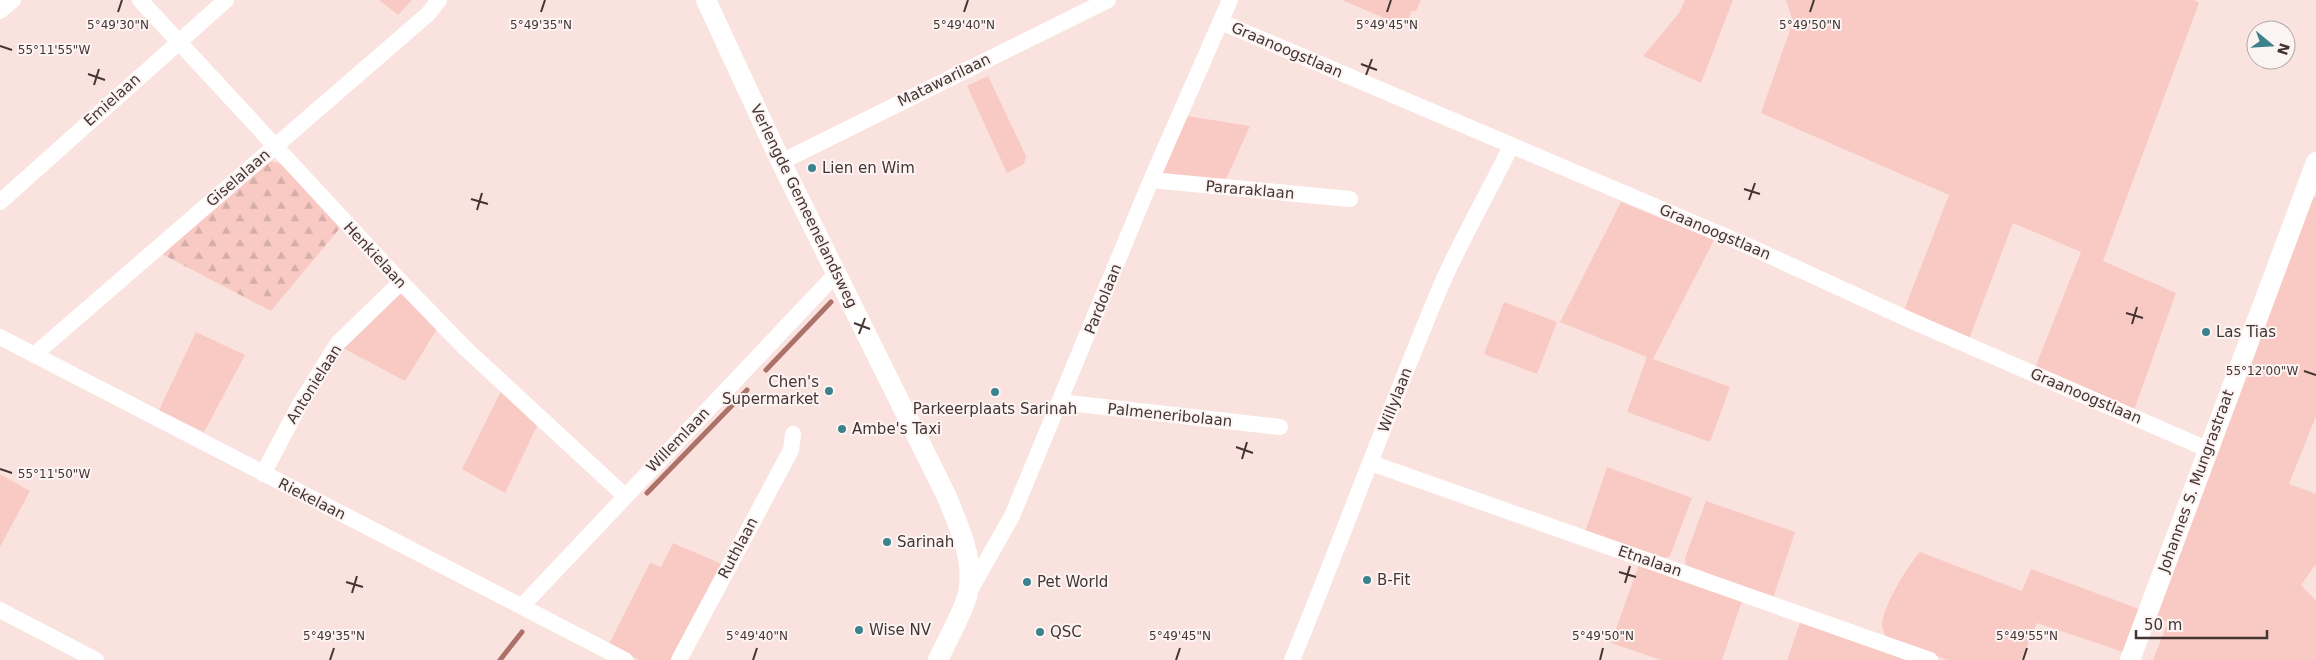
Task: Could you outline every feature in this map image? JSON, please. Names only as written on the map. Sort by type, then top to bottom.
[{"type":"street","points":[[0,11],[13,0]]},
{"type":"street","name":"Henkielaan","points":[[140,0],[273,147],[465,348],[625,496]]},
{"type":"street","name":"Emielaan","points":[[0,202],[226,0]]},
{"type":"street","name":"Giselalaan","points":[[34,355],[428,14],[439,0]]},
{"type":"street","name":"Verlengde Gemeenelandsweg","points":[[706,0],[781,162],[947,497],[963,537],[968,563],[968,594],[938,660]]},
{"type":"street","name":"Matawarilaan","points":[[781,162],[1108,0]]},
{"type":"street","name":"Pardolaan","points":[[968,594],[1012,516],[1151,180],[1230,0]]},
{"type":"street","name":"Graanoogstlaan","points":[[1221,22],[1746,245],[1912,321],[2208,449]]},
{"type":"street","name":"Willylaan","points":[[1292,660],[1440,288],[1466,231],[1490,191],[1511,146]]},
{"type":"street","name":"Johannes S. Mungrastraat","points":[[2130,660],[2316,162]]},
{"type":"street","name":"Pararaklaan","points":[[1151,180],[1350,199]]},
{"type":"street","name":"Willemlaan","points":[[522,606],[836,274]]},
{"type":"street","name":"Antonielaan","points":[[263,474],[300,404],[338,343],[401,282]]},
{"type":"street","name":"Riekelaan","points":[[0,337],[625,660]]},
{"type":"street","name":"Palmeneribolaan","points":[[1060,402],[1280,427]]},
{"type":"street","name":"Ruthlaan","points":[[679,660],[791,450],[793,434]]},
{"type":"street","name":"Etnalaan","points":[[1370,463],[1930,660]]},
{"type":"street","points":[[0,610],[96,660]]},
{"type":"green space","points":[[379,0],[412,0],[398,15]]},
{"type":"green space","points":[[1342,0],[1421,0],[1416,11],[1412,11],[1405,27]]},
{"type":"green space","points":[[1685,0],[1733,0],[1701,83],[1643,56],[1679,13]]},
{"type":"green space","points":[[1786,0],[2194,0],[2199,3],[2103,261],[2176,293],[2134,410],[2035,368],[2081,252],[2013,223],[1969,339],[1904,310],[1949,195],[1761,113],[1793,21]]},
{"type":"green space","points":[[988,76],[1026,156],[1024,164],[1007,173],[967,86]]},
{"type":"green space","points":[[1187,116],[1250,126],[1227,177],[1220,182],[1163,173]]},
{"type":"green space","points":[[270,161],[283,164],[340,228],[271,311],[162,254]]},
{"type":"green space","points":[[2311,195],[2316,197],[2316,416],[2289,484],[2316,494],[2316,564],[2301,585],[2316,601],[2316,660],[2153,660],[2168,622],[2154,617]]},
{"type":"green space","points":[[1621,202],[1714,240],[1653,359],[1730,387],[1710,442],[1627,412],[1647,357],[1560,322]]},
{"type":"green space","points":[[403,293],[437,329],[405,381],[341,347],[394,296]]},
{"type":"green space","points":[[1504,302],[1557,322],[1537,374],[1484,354]]},
{"type":"green space","points":[[196,332],[245,355],[204,432],[159,410]]},
{"type":"green space","points":[[501,391],[537,426],[505,493],[462,469]]},
{"type":"green space","points":[[1607,467],[1692,498],[1670,556],[1665,558],[1585,532]]},
{"type":"green space","points":[[0,474],[30,491],[0,547]]},
{"type":"green space","points":[[1706,501],[1795,532],[1773,598],[1686,565],[1685,558]]},
{"type":"green space","points":[[673,543],[722,564],[674,660],[639,660],[609,644],[650,563],[661,567]]},
{"type":"green space","points":[[1920,552],[2022,591],[2031,569],[2139,609],[2123,652],[2037,623],[2021,660],[1948,660],[1885,636],[1882,624],[1891,596]]},
{"type":"green space","points":[[1639,564],[1742,601],[1722,660],[1661,660],[1611,643]]},
{"type":"green space","points":[[1801,620],[1911,660],[1787,660]]},
{"type":"waterway","points":[[766,370],[831,302]]},
{"type":"waterway","points":[[647,493],[747,390]]},
{"type":"waterway","points":[[500,660],[522,632]]},
{"type":"place","name":"Lien en Wim","points":[[812,168]]},
{"type":"place","name":"Las Tias","points":[[2206,332]]},
{"type":"place","name":"Chen's Supermarket","points":[[829,391]]},
{"type":"place","name":"Parkeerplaats Sarinah","points":[[995,392]]},
{"type":"place","name":"Ambe's Taxi","points":[[842,429]]},
{"type":"place","name":"Sarinah","points":[[887,542]]},
{"type":"place","name":"B-Fit","points":[[1367,580]]},
{"type":"place","name":"Pet World","points":[[1027,582]]},
{"type":"place","name":"Wise NV","points":[[859,630]]},
{"type":"place","name":"QSC","points":[[1040,632]]}]
